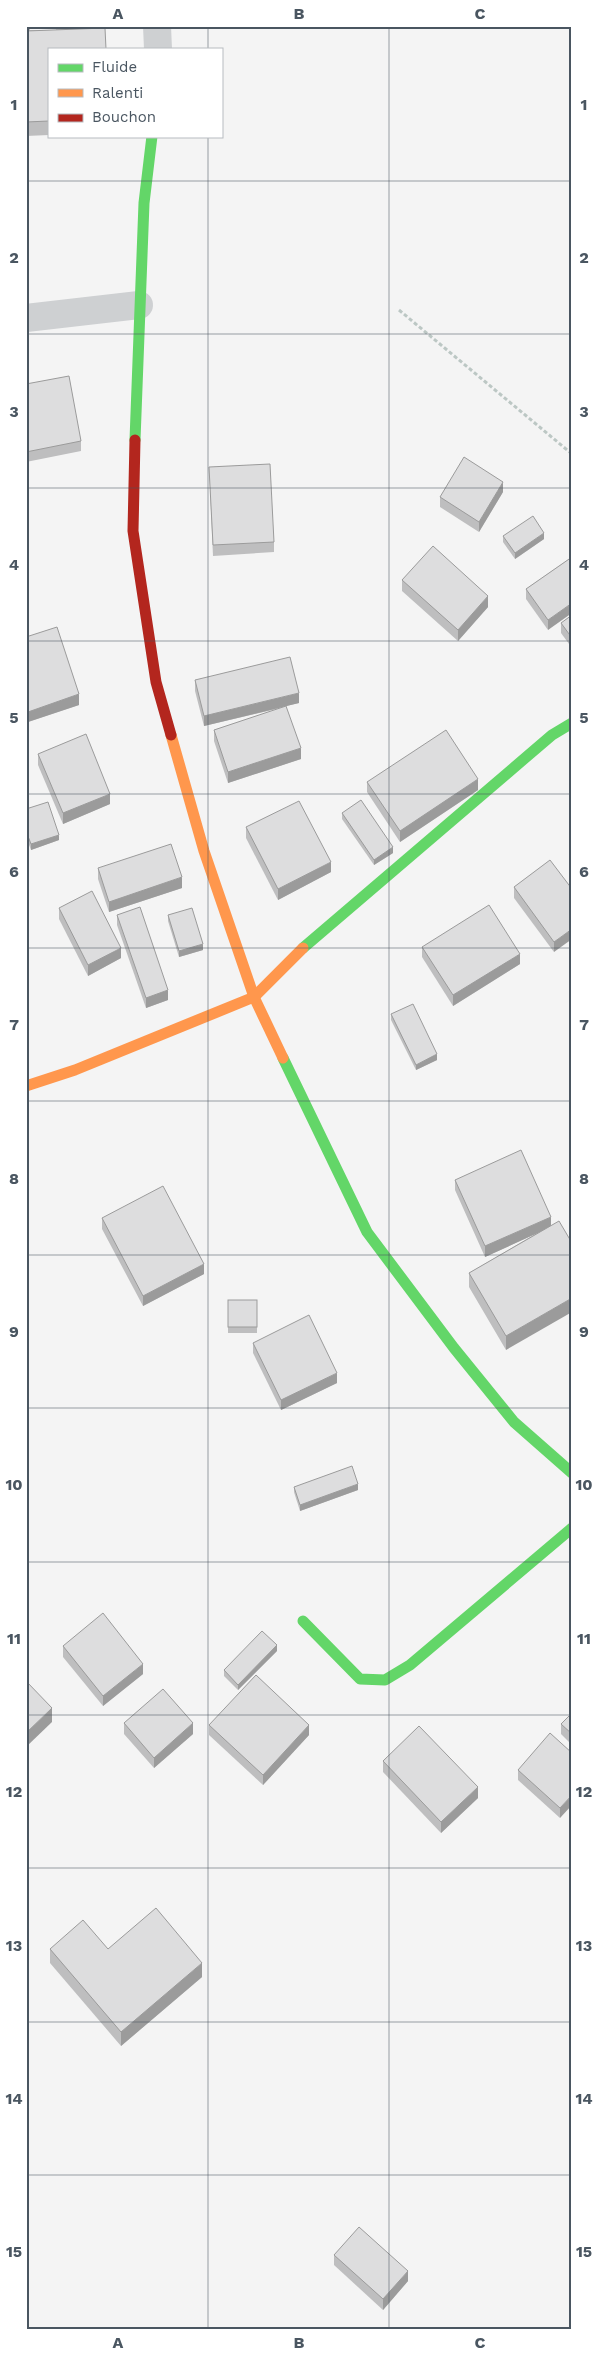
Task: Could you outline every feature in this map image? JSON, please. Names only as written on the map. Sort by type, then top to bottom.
[{"type":"street","points":[[157,26],[158,48]]},
{"type":"street","points":[[152,138],[144,204],[139,305],[133,531],[156,682],[204,851],[254,997],[367,1232],[454,1348],[514,1422],[572,1473]]},
{"type":"street","points":[[26,318],[139,305]]},
{"type":"street","points":[[26,1086],[76,1070],[254,997],[306,945],[552,734],[572,723]]},
{"type":"street","points":[[303,1621],[360,1679],[385,1680],[410,1666],[572,1528]]},
{"type":"path","points":[[399,310],[572,454]]},
{"type":"building","points":[[56,26],[96,26],[96,28],[56,28]]},
{"type":"building","points":[[105,28],[106,48],[48,48],[48,121],[26,122],[26,31]]},
{"type":"building","points":[[69,376],[81,441],[26,452],[26,384]]},
{"type":"building","points":[[464,457],[503,482],[479,522],[440,497]]},
{"type":"building","points":[[270,464],[274,542],[213,545],[209,467]]},
{"type":"building","points":[[533,516],[544,533],[515,553],[503,536]]},
{"type":"building","points":[[433,546],[488,596],[458,630],[402,580]]},
{"type":"building","points":[[572,557],[572,603],[548,620],[526,589]]},
{"type":"building","points":[[572,615],[572,638],[561,623]]},
{"type":"building","points":[[57,627],[79,694],[28,712],[26,706],[26,637]]},
{"type":"building","points":[[290,657],[299,693],[204,716],[195,680]]},
{"type":"building","points":[[286,706],[301,748],[228,772],[214,730]]},
{"type":"building","points":[[446,730],[478,779],[400,831],[367,782]]},
{"type":"building","points":[[86,734],[110,794],[63,813],[38,754]]},
{"type":"building","points":[[361,800],[393,847],[374,860],[342,813]]},
{"type":"building","points":[[299,801],[331,862],[278,889],[246,827]]},
{"type":"building","points":[[48,802],[59,835],[31,844],[26,831],[26,809]]},
{"type":"building","points":[[171,844],[182,877],[109,902],[98,868]]},
{"type":"building","points":[[550,860],[572,889],[572,929],[554,942],[514,887]]},
{"type":"building","points":[[92,891],[121,948],[88,965],[59,908]]},
{"type":"building","points":[[489,905],[520,954],[453,995],[422,947]]},
{"type":"building","points":[[140,907],[168,990],[146,998],[117,915]]},
{"type":"building","points":[[192,908],[203,944],[179,951],[168,915]]},
{"type":"building","points":[[413,1004],[437,1054],[416,1065],[391,1014]]},
{"type":"building","points":[[521,1150],[551,1217],[485,1246],[455,1180]]},
{"type":"building","points":[[163,1186],[204,1264],[143,1296],[102,1218]]},
{"type":"building","points":[[559,1221],[572,1243],[572,1298],[506,1336],[469,1273]]},
{"type":"building","points":[[228,1300],[257,1300],[257,1327],[228,1327]]},
{"type":"building","points":[[309,1315],[337,1373],[281,1400],[253,1343]]},
{"type":"building","points":[[352,1466],[358,1484],[300,1505],[294,1487]]},
{"type":"building","points":[[103,1613],[143,1664],[103,1696],[63,1646]]},
{"type":"building","points":[[262,1631],[277,1645],[238,1685],[224,1670]]},
{"type":"building","points":[[256,1675],[309,1725],[263,1775],[209,1725]]},
{"type":"building","points":[[26,1681],[52,1708],[26,1733]]},
{"type":"building","points":[[163,1689],[193,1723],[154,1758],[124,1723]]},
{"type":"building","points":[[572,1713],[572,1734],[561,1724]]},
{"type":"building","points":[[419,1726],[478,1787],[441,1822],[383,1761]]},
{"type":"building","points":[[550,1733],[572,1753],[572,1795],[560,1808],[518,1770]]},
{"type":"building","points":[[156,1908],[202,1963],[121,2032],[50,1949],[83,1920],[108,1949]]},
{"type":"building","points":[[359,2227],[408,2271],[383,2299],[334,2255]]},
{"type":"traffic: fast","points":[[135,440],[144,203],[152,138]]},
{"type":"traffic: fast","points":[[303,948],[552,735],[572,723]]},
{"type":"traffic: fast","points":[[283,1058],[367,1232],[454,1348],[514,1422],[572,1473]]},
{"type":"traffic: fast","points":[[303,1621],[360,1679],[385,1680],[410,1665],[572,1528]]},
{"type":"traffic: slow","points":[[171,735],[204,851],[254,997],[283,1058]]},
{"type":"traffic: slow","points":[[26,1086],[75,1070],[254,997],[303,948]]},
{"type":"traffic: jam","points":[[135,440],[133,531],[156,682],[171,735]]}]
